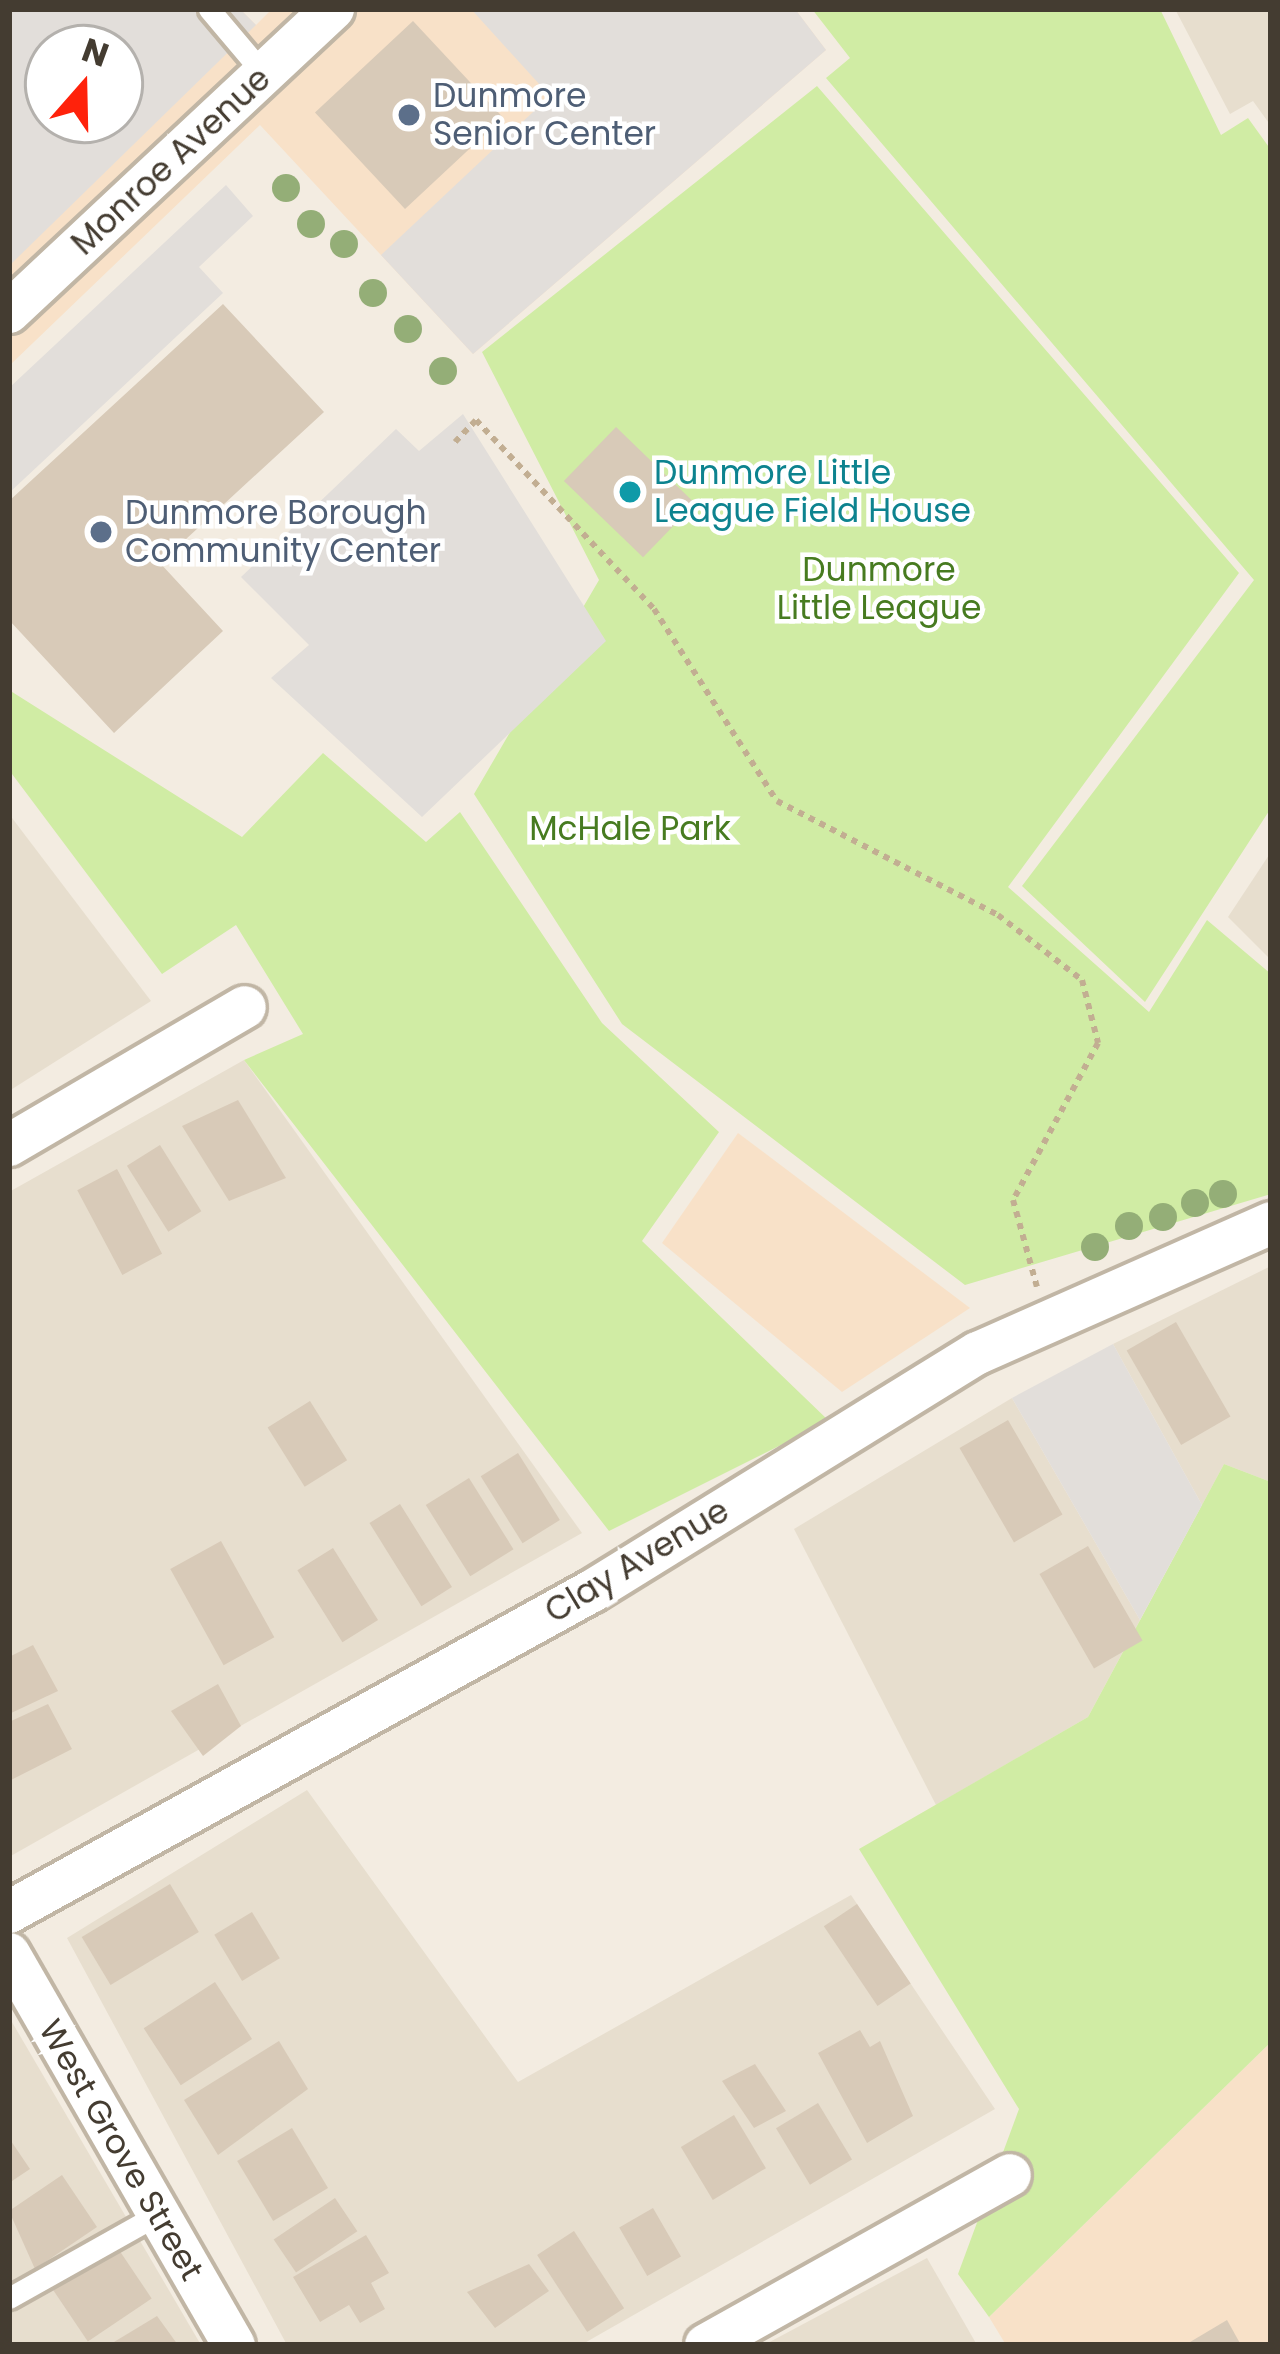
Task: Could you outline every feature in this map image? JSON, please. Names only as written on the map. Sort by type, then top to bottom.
[{"type":"street","name":"Monroe Avenue","points":[[9,312],[333,9]]},
{"type":"street","points":[[9,1145],[245,1007]]},
{"type":"street","name":"Clay Avenue","points":[[9,1912],[1051,1321],[1271,1222]]},
{"type":"street","name":"West Grove Street","points":[[9,1954],[234,2345]]},
{"type":"street","points":[[706,2345],[1010,2175]]},
{"type":"lane","points":[[209,9],[264,74]]},
{"type":"lane","points":[[9,2297],[157,2215]]},
{"type":"path","points":[[455,442],[476,420],[655,609],[777,801],[998,915],[1082,980],[1098,1043],[1013,1200],[1016,1241],[1051,1321]]},
{"type":"shaded area","points":[[9,9],[240,9],[256,25],[272,9],[795,9],[826,50],[473,354],[260,125],[9,366]]},
{"type":"shaded area","points":[[9,9],[240,9],[256,25],[144,134],[144,24],[24,24],[24,144],[134,144],[9,266]]},
{"type":"shaded area","points":[[471,9],[795,9],[826,50],[473,354],[381,255],[550,96]]},
{"type":"shaded area","points":[[1175,9],[1271,9],[1271,126],[1253,101],[1230,114]]},
{"type":"shaded area","points":[[226,185],[253,216],[199,267],[223,293],[9,493],[9,388]]},
{"type":"shaded area","points":[[463,414],[606,641],[422,817],[271,678],[309,645],[241,577],[396,429],[419,451]]},
{"type":"shaded area","points":[[9,814],[151,1001],[9,1091]]},
{"type":"shaded area","points":[[1271,852],[1271,960],[1228,917]]},
{"type":"shaded area","points":[[244,1060],[582,1533],[9,1857],[9,1192]]},
{"type":"shaded area","points":[[738,1133],[970,1308],[842,1392],[662,1243]]},
{"type":"shaded area","points":[[1271,1266],[1271,1482],[1224,1464],[1202,1505],[1113,1344]]},
{"type":"shaded area","points":[[1113,1344],[1202,1505],[1140,1620],[1012,1398]]},
{"type":"shaded area","points":[[1012,1398],[1140,1620],[1088,1717],[936,1805],[794,1529]]},
{"type":"shaded area","points":[[307,1790],[518,2082],[851,1895],[995,2109],[581,2345],[287,2345],[67,1938]]},
{"type":"shaded area","points":[[9,2017],[201,2345],[9,2345]]},
{"type":"shaded area","points":[[1271,2042],[1271,2345],[1006,2345],[989,2317]]},
{"type":"shaded area","points":[[927,2258],[977,2345],[764,2345]]},
{"type":"green space","points":[[812,9],[1160,9],[1221,135],[1248,118],[1271,150],[1271,808],[1145,1002],[1022,886],[1254,580],[826,78],[850,58]]},
{"type":"green space","name":"Dunmore Little League","points":[[817,86],[1239,573],[1008,887],[1149,1012],[1207,920],[1271,974],[1271,1194],[965,1285],[622,1024],[474,794],[599,580],[482,352]]},
{"type":"green space","points":[[9,690],[242,837],[323,753],[426,842],[460,812],[602,1023],[719,1132],[642,1241],[829,1421],[609,1531],[244,1060],[303,1034],[236,925],[162,974],[9,770]]},
{"type":"green space","points":[[1224,1464],[1271,1482],[1271,2042],[989,2317],[958,2274],[1019,2109],[859,1849],[1088,1717]]},
{"type":"building","name":"Dunmore Senior Center","points":[[413,21],[503,118],[405,209],[315,112]]},
{"type":"building","name":"Dunmore Borough Community Center","points":[[223,304],[324,412],[160,563],[223,631],[114,733],[9,620],[9,501]]},
{"type":"building","name":"Dunmore Little League Field House","points":[[616,427],[695,503],[643,557],[564,481]]},
{"type":"building","points":[[238,1100],[286,1178],[229,1201],[182,1126]]},
{"type":"building","points":[[160,1145],[201,1211],[168,1232],[127,1166]]},
{"type":"building","points":[[117,1169],[162,1254],[122,1275],[77,1190]]},
{"type":"building","points":[[1176,1322],[1230,1416],[1181,1445],[1127,1350]]},
{"type":"building","points":[[310,1401],[347,1460],[305,1487],[268,1427]]},
{"type":"building","points":[[1008,1420],[1062,1514],[1014,1542],[960,1448]]},
{"type":"building","points":[[518,1453],[560,1520],[523,1543],[481,1476]]},
{"type":"building","points":[[469,1478],[514,1549],[470,1576],[426,1505]]},
{"type":"building","points":[[400,1504],[452,1587],[421,1606],[369,1523]]},
{"type":"building","points":[[221,1541],[274,1637],[224,1665],[170,1569]]},
{"type":"building","points":[[1088,1546],[1142,1640],[1094,1668],[1040,1574]]},
{"type":"building","points":[[333,1548],[378,1620],[342,1642],[297,1570]]},
{"type":"building","points":[[33,1645],[58,1691],[9,1714],[9,1657]]},
{"type":"building","points":[[218,1684],[241,1726],[203,1756],[171,1711]]},
{"type":"building","points":[[48,1704],[72,1749],[9,1781],[9,1722]]},
{"type":"building","points":[[170,1884],[199,1932],[111,1985],[82,1937]]},
{"type":"building","points":[[857,1904],[911,1984],[878,2006],[824,1926]]},
{"type":"building","points":[[252,1912],[280,1958],[242,1981],[214,1935]]},
{"type":"building","points":[[215,1982],[252,2039],[181,2085],[144,2028]]},
{"type":"building","points":[[860,2030],[870,2047],[880,2041],[913,2116],[867,2143],[818,2053]]},
{"type":"building","points":[[279,2041],[308,2089],[218,2155],[184,2100]]},
{"type":"building","points":[[755,2064],[786,2111],[754,2128],[722,2081]]},
{"type":"building","points":[[818,2103],[852,2160],[810,2185],[776,2128]]},
{"type":"building","points":[[734,2115],[766,2168],[713,2200],[681,2147]]},
{"type":"building","points":[[292,2128],[328,2188],[273,2221],[237,2161]]},
{"type":"building","points":[[9,2138],[30,2169],[9,2183]]},
{"type":"building","points":[[62,2175],[97,2227],[35,2269],[9,2211]]},
{"type":"building","points":[[335,2198],[357,2231],[296,2273],[274,2239]]},
{"type":"building","points":[[653,2208],[681,2256],[647,2276],[619,2228]]},
{"type":"building","points":[[574,2231],[624,2308],[587,2332],[537,2255]]},
{"type":"building","points":[[366,2235],[389,2273],[371,2283],[385,2309],[360,2323],[349,2305],[320,2322],[293,2277]]},
{"type":"building","points":[[117,2247],[152,2298],[88,2341],[53,2290]]},
{"type":"building","points":[[529,2264],[549,2291],[495,2328],[467,2292]]},
{"type":"building","points":[[157,2316],[178,2345],[109,2345]]},
{"type":"building","points":[[1227,2320],[1241,2345],[1185,2345]]},
{"type":"place","name":"Dunmore Senior Center","points":[[409,115]]},
{"type":"place","name":"Dunmore Little League Field House","points":[[630,492]]},
{"type":"place","name":"Dunmore Borough Community Center","points":[[101,532]]},
{"type":"park label","name":"McHale Park","points":[[630,829]]}]
